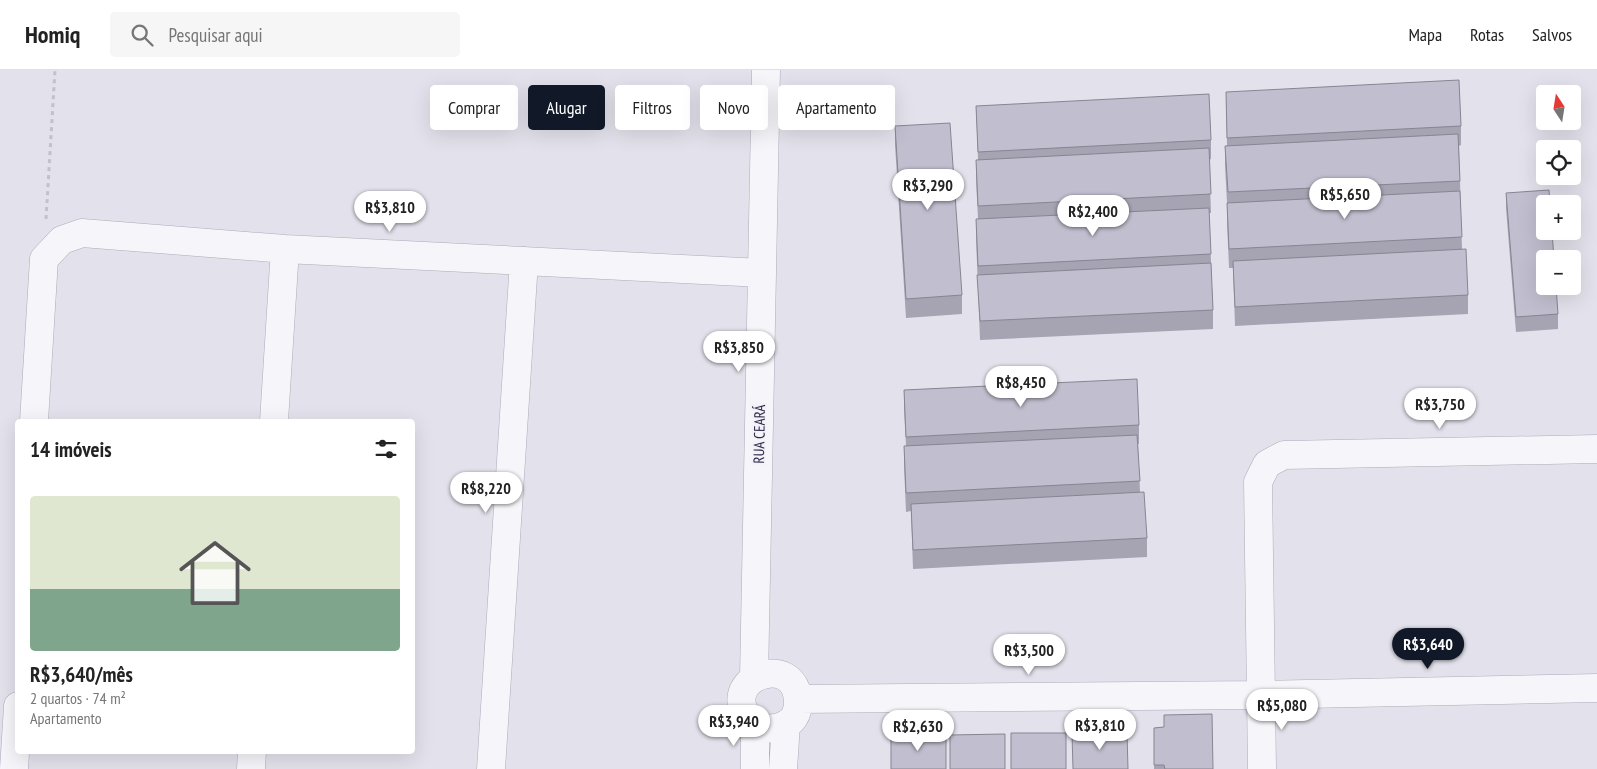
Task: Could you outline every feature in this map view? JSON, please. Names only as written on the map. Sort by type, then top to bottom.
[{"type":"street","name":"RUA CEARÁ","points":[[754,678],[766,70]]},
{"type":"street","points":[[34,419],[44,259],[62,240],[82,233],[285,249],[762,273]]},
{"type":"street","points":[[274,419],[285,249]]},
{"type":"street","points":[[491,769],[524,261]]},
{"type":"street","points":[[1262,769],[1258,482],[1267,464],[1284,455],[1597,448]]},
{"type":"street","points":[[765,673],[776,674],[786,678],[794,686],[798,699],[798,707],[794,717],[776,729],[755,726],[747,718],[742,707],[742,696],[746,686],[754,678],[765,673]]},
{"type":"street","points":[[798,699],[1597,688]]},
{"type":"street","points":[[783,769],[786,724]]},
{"type":"street","points":[[755,726],[755,769]]},
{"type":"street","points":[[14,769],[15,753]]},
{"type":"street","points":[[251,769],[252,754]]},
{"type":"path","points":[[46,219],[55,70]]},
{"type":"building","points":[[1459,80],[1461,126],[1227,138],[1226,92]]},
{"type":"building","points":[[1209,94],[1211,140],[978,152],[976,106]]},
{"type":"building","points":[[950,123],[962,295],[906,299],[895,126]]},
{"type":"building","points":[[1458,134],[1460,181],[1228,192],[1225,146]]},
{"type":"building","points":[[1209,148],[1211,194],[978,206],[976,160]]},
{"type":"building","points":[[1549,190],[1549,195],[1536,195],[1536,240],[1553,240],[1553,250],[1536,250],[1536,295],[1557,295],[1558,314],[1516,317],[1506,193]]},
{"type":"building","points":[[1460,191],[1462,237],[1229,249],[1227,203]]},
{"type":"building","points":[[1209,208],[1211,254],[978,266],[976,219]]},
{"type":"building","points":[[1466,249],[1468,295],[1235,307],[1233,261]]},
{"type":"building","points":[[1211,263],[1213,310],[980,321],[977,275]]},
{"type":"building","points":[[1137,379],[1139,425],[906,437],[904,390]]},
{"type":"building","points":[[1137,435],[1140,481],[906,493],[904,446]]},
{"type":"building","points":[[1144,492],[1147,538],[913,550],[911,504]]},
{"type":"building","points":[[1212,714],[1213,769],[1165,769],[1164,765],[1154,765],[1154,728],[1164,727],[1164,715]]},
{"type":"building","points":[[1011,733],[1066,733],[1066,769],[1011,769]]},
{"type":"building","points":[[1127,733],[1128,769],[1073,769],[1072,734]]},
{"type":"building","points":[[1005,734],[1005,769],[950,769],[950,735]]},
{"type":"building","points":[[891,735],[946,735],[946,769],[891,769]]}]
